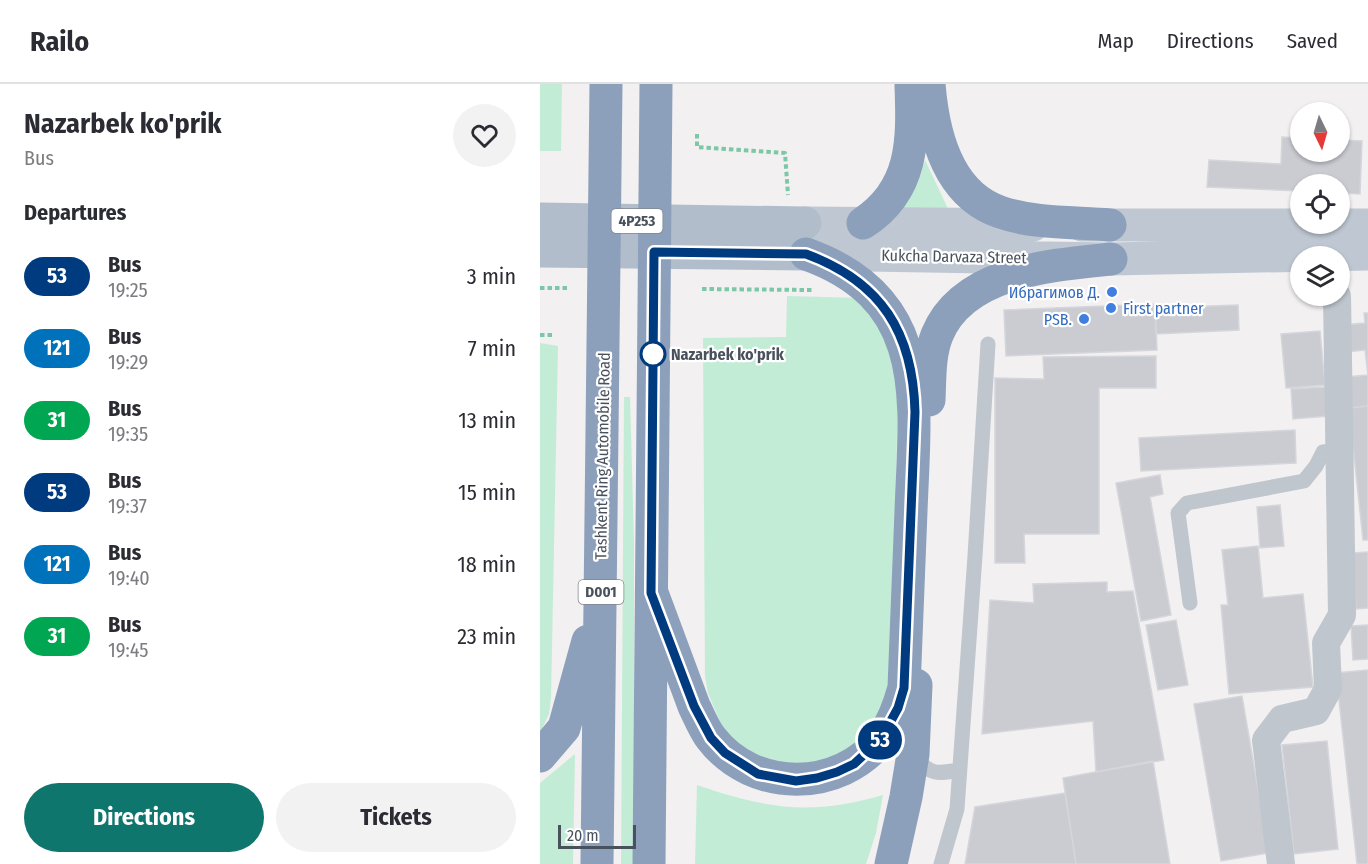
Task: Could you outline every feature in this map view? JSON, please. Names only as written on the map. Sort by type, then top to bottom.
[{"type":"highway","name":"Tashkent Ring Automobile Road","points":[[597,864],[606,84]]},
{"type":"highway","points":[[650,864],[656,84]]},
{"type":"highway","points":[[864,224],[887,203],[898,188],[904,172],[911,150],[913,129],[911,84]]},
{"type":"highway","points":[[929,84],[934,120],[942,150],[959,182],[974,198],[1002,213],[1045,220],[1110,225]]},
{"type":"highway","points":[[651,593],[694,706],[711,738],[725,753],[758,774],[796,781],[837,772],[854,764],[881,739],[891,724],[904,688],[915,412],[910,362],[899,332],[870,291],[841,269],[800,228]]},
{"type":"highway","points":[[891,864],[913,754],[930,377],[937,334],[957,306],[994,282],[1043,267],[1111,259]]},
{"type":"highway","points":[[540,756],[553,744],[564,728],[601,592]]},
{"type":"main road","name":"Kukcha Darvaza Street","points":[[540,219],[800,228],[1111,259],[1290,257]]},
{"type":"main road","name":"Kukcha Darvaza Street","points":[[540,250],[864,224],[1368,225]]},
{"type":"main road","name":"Kukcha Darvaza Street","points":[[1350,255],[1368,254]]},
{"type":"street","points":[[1281,864],[1266,740],[1282,719],[1316,711],[1328,689],[1326,643],[1342,615],[1337,306]]},
{"type":"lane","points":[[941,864],[957,809],[988,344]]},
{"type":"lane","points":[[1190,603],[1178,513],[1186,503],[1304,481],[1316,466],[1323,452],[1340,450]]},
{"type":"lane","points":[[913,754],[926,770],[943,773],[959,770]]},
{"type":"path","points":[[697,134],[697,147],[785,153],[800,228]]},
{"type":"path","points":[[540,288],[570,288]]},
{"type":"path","points":[[702,289],[814,290]]},
{"type":"path","points":[[540,335],[555,335]]},
{"type":"green space","points":[[540,84],[562,84],[561,151],[540,151]]},
{"type":"green space","points":[[925,160],[951,215],[898,214],[920,177]]},
{"type":"green space","points":[[787,296],[861,298],[876,313],[898,371],[893,674],[875,726],[849,753],[799,770],[749,755],[723,729],[708,693],[705,676],[703,338],[786,337]]},
{"type":"green space","points":[[540,343],[558,346],[551,698],[549,714],[540,733]]},
{"type":"green space","points":[[624,397],[630,397],[634,542],[634,864],[621,864]]},
{"type":"green space","points":[[575,754],[573,864],[540,864],[540,783]]},
{"type":"green space","points":[[697,785],[745,800],[789,807],[833,806],[883,795],[876,833],[866,864],[695,864]]},
{"type":"building","points":[[1282,137],[1290,137],[1290,162],[1350,162],[1350,140],[1362,141],[1360,194],[1350,194],[1350,174],[1290,174],[1290,191],[1207,187],[1209,160],[1281,164]]},
{"type":"building","points":[[1155,304],[1157,350],[1006,356],[1004,310]]},
{"type":"building","points":[[1238,305],[1239,330],[1156,334],[1155,308]]},
{"type":"building","points":[[1364,313],[1368,313],[1368,375],[1365,350],[1346,352],[1343,325],[1365,323]]},
{"type":"building","points":[[1320,331],[1325,385],[1286,388],[1281,334]]},
{"type":"building","points":[[1156,356],[1156,388],[1099,388],[1099,534],[1024,534],[1025,563],[995,563],[995,378],[1044,379],[1043,357]]},
{"type":"building","points":[[1368,375],[1368,406],[1349,408],[1346,377]]},
{"type":"building","points":[[1326,387],[1328,416],[1293,419],[1291,389]]},
{"type":"building","points":[[1368,406],[1368,540],[1363,540],[1349,408]]},
{"type":"building","points":[[1295,430],[1296,463],[1141,471],[1139,438]]},
{"type":"building","points":[[1160,475],[1163,494],[1150,497],[1171,615],[1141,621],[1116,483]]},
{"type":"building","points":[[1280,505],[1284,546],[1260,548],[1257,507]]},
{"type":"building","points":[[1258,546],[1263,598],[1303,594],[1313,687],[1229,694],[1221,605],[1228,605],[1222,550]]},
{"type":"building","points":[[1368,552],[1368,608],[1356,609],[1353,553]]},
{"type":"building","points":[[1107,582],[1107,592],[1133,591],[1164,760],[1096,772],[1093,721],[982,734],[990,600],[1034,603],[1033,584]]},
{"type":"building","points":[[1176,620],[1188,685],[1158,690],[1146,625]]},
{"type":"building","points":[[1368,625],[1368,659],[1353,660],[1351,626]]},
{"type":"building","points":[[1368,670],[1368,864],[1357,864],[1336,673]]},
{"type":"building","points":[[1242,696],[1269,853],[1221,861],[1194,704]]},
{"type":"building","points":[[1327,741],[1338,849],[1294,854],[1282,745]]},
{"type":"building","points":[[1153,761],[1170,864],[1076,864],[1063,778]]},
{"type":"building","points":[[1065,793],[1076,864],[965,864],[975,807]]},
{"type":"bus line","name":"53","points":[[654,252],[806,254],[841,269],[870,291],[891,318],[906,347],[910,362],[915,412],[904,688],[891,724],[881,739],[854,764],[837,772],[796,781],[777,778],[758,774],[725,753],[711,738],[694,706],[651,593],[654,252]]},
{"type":"place","name":"Ибрагимов Д.","points":[[1112,292]]},
{"type":"place","name":"First partner","points":[[1111,308]]},
{"type":"place","name":"PSB.","points":[[1084,319]]},
{"type":"place","name":"Nazarbek ko'prik","points":[[653,354]]}]
